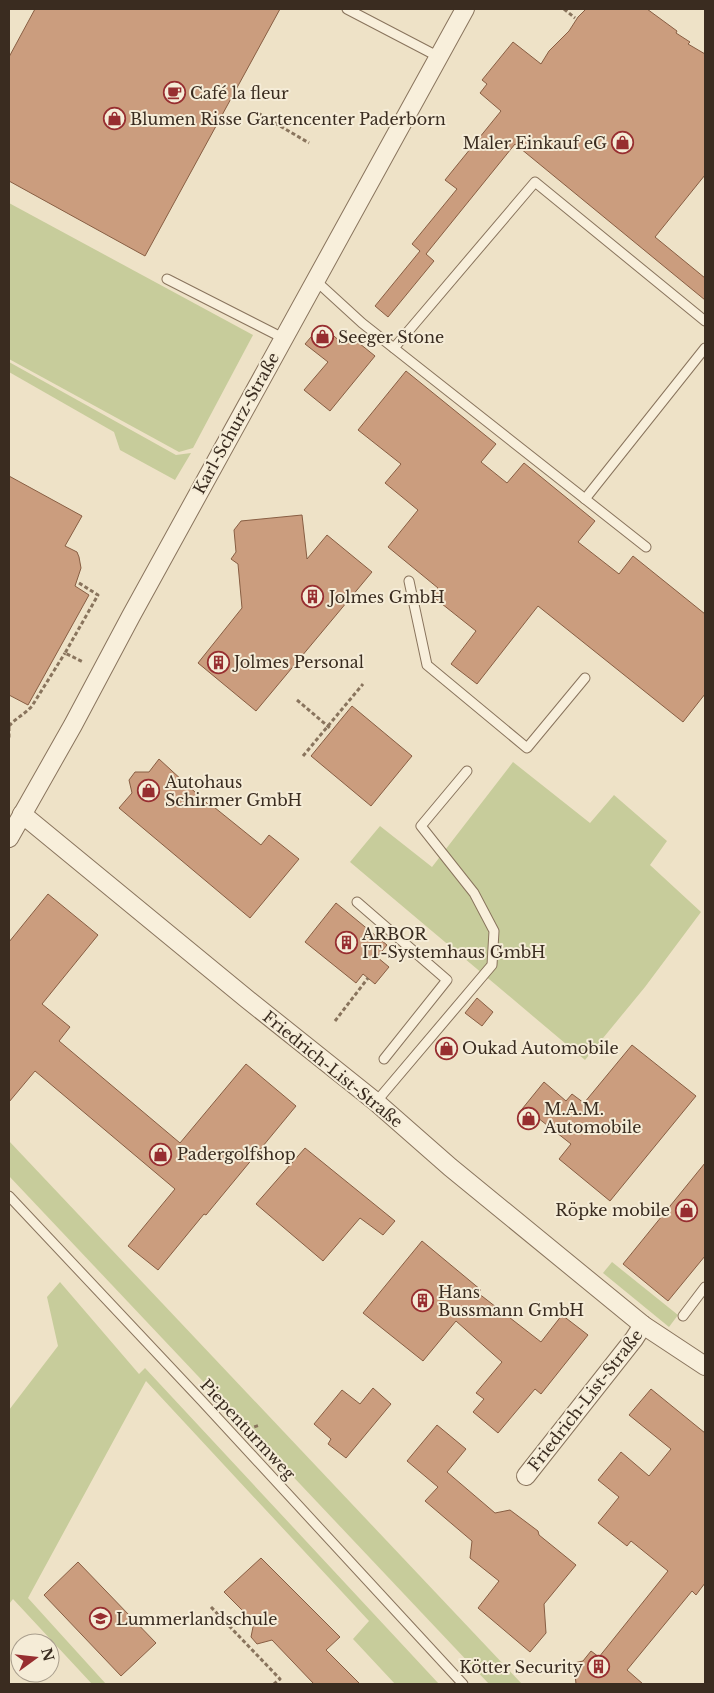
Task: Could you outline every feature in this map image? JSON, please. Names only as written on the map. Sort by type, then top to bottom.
[{"type":"street","name":"Karl-Schurz-Straße","points":[[9,838],[73,725],[130,616],[464,9]]},
{"type":"street","name":"Friedrich-List-Straße","points":[[22,814],[247,999],[376,1102],[450,1167],[643,1325],[705,1366]]},
{"type":"street","name":"Friedrich-List-Straße","points":[[526,1476],[643,1325]]},
{"type":"lane","points":[[347,9],[439,57]]},
{"type":"lane","points":[[394,348],[535,182],[705,321]]},
{"type":"lane","points":[[167,279],[283,338]]},
{"type":"lane","points":[[315,280],[362,323],[646,547]]},
{"type":"lane","points":[[585,499],[705,348]]},
{"type":"lane","points":[[409,581],[427,665],[527,748],[585,678]]},
{"type":"lane","points":[[376,1102],[492,965],[494,931],[474,893],[421,826],[466,771]]},
{"type":"lane","points":[[356,902],[448,980],[384,1059]]},
{"type":"lane","name":"Piepenturmweg","points":[[9,1196],[201,1400],[463,1684]]},
{"type":"lane","points":[[683,1316],[705,1287]]},
{"type":"path","points":[[564,9],[575,18]]},
{"type":"path","points":[[258,113],[309,142]]},
{"type":"path","points":[[9,740],[9,727],[15,719],[26,713],[32,706],[98,595],[79,583]]},
{"type":"path","points":[[65,653],[83,662]]},
{"type":"path","points":[[303,756],[363,684]]},
{"type":"path","points":[[296,700],[329,727]]},
{"type":"path","points":[[335,1021],[368,978]]},
{"type":"path","points":[[211,1607],[280,1679],[274,1684]]},
{"type":"green space","points":[[9,203],[253,335],[193,448],[179,452],[9,359]]},
{"type":"green space","points":[[9,362],[176,455],[191,453],[175,480],[120,450],[114,432],[9,372]]},
{"type":"green space","points":[[513,762],[590,823],[614,795],[667,841],[650,865],[701,912],[645,987],[585,1060],[350,862],[380,826],[432,867]]},
{"type":"green space","points":[[9,1141],[522,1684],[489,1684],[9,1176]]},
{"type":"green space","points":[[612,1262],[678,1315],[669,1327],[603,1273]]},
{"type":"green space","points":[[60,1282],[139,1374],[145,1368],[439,1684],[395,1684],[353,1639],[369,1621],[146,1381],[28,1598],[60,1633],[45,1633],[13,1599],[9,1604],[9,1410],[58,1346],[47,1297]]},
{"type":"green space","points":[[60,1633],[106,1684],[92,1684],[60,1650]]},
{"type":"building","name":"Blumen Risse Gartencenter Paderborn","points":[[35,9],[280,9],[145,256],[9,181],[9,57]]},
{"type":"building","name":"Maler Einkauf eG","points":[[586,9],[647,9],[690,42],[688,44],[705,54],[705,175],[655,237],[705,278],[705,300],[515,144],[426,254],[434,261],[388,317],[375,306],[420,251],[412,244],[457,189],[445,180],[501,111],[480,93],[487,84],[482,80],[513,42],[541,64],[549,51],[569,31]]},
{"type":"building","points":[[326,329],[343,344],[349,335],[375,356],[330,411],[304,390],[328,362],[305,344],[317,330]]},
{"type":"building","points":[[406,371],[496,444],[481,462],[507,483],[524,463],[595,521],[578,542],[619,574],[633,556],[705,614],[705,694],[683,722],[538,606],[477,684],[451,664],[476,631],[432,596],[438,588],[388,547],[418,510],[385,483],[401,464],[358,430]]},
{"type":"building","points":[[9,476],[82,516],[65,546],[77,552],[79,557],[81,568],[75,586],[89,595],[28,705],[9,695]]},
{"type":"building","points":[[302,515],[307,559],[327,535],[372,572],[256,711],[198,663],[242,608],[238,564],[231,559],[236,552],[234,530],[241,521]]},
{"type":"building","points":[[352,706],[412,756],[371,806],[311,756]]},
{"type":"building","points":[[159,759],[208,804],[261,845],[269,835],[299,859],[250,918],[119,808],[132,793],[129,780],[135,772],[149,772]]},
{"type":"building","points":[[48,894],[98,935],[42,1004],[70,1027],[59,1041],[180,1143],[246,1064],[296,1106],[158,1270],[128,1246],[175,1189],[35,1071],[9,1102],[9,942]]},
{"type":"building","name":"ARBOR IT-Systemhaus GmbH","points":[[336,903],[387,945],[377,957],[389,967],[375,984],[363,974],[356,983],[305,942]]},
{"type":"building","points":[[477,998],[493,1012],[482,1026],[465,1013]]},
{"type":"building","points":[[632,1045],[696,1096],[610,1201],[559,1159],[571,1144],[538,1118],[532,1125],[518,1114],[544,1082],[566,1101],[572,1094],[584,1103]]},
{"type":"building","points":[[305,1148],[395,1221],[383,1235],[360,1218],[323,1261],[256,1204]]},
{"type":"building","name":"Röpke mobile","points":[[705,1163],[705,1256],[668,1301],[623,1264]]},
{"type":"building","points":[[422,1241],[481,1290],[478,1293],[541,1342],[562,1315],[588,1335],[541,1394],[535,1389],[498,1433],[473,1412],[484,1399],[476,1393],[502,1362],[456,1321],[423,1361],[363,1313]]},
{"type":"building","points":[[373,1388],[391,1404],[346,1458],[328,1444],[331,1439],[314,1424],[342,1390],[360,1404]]},
{"type":"building","points":[[651,1389],[705,1433],[705,1583],[696,1595],[692,1591],[627,1670],[643,1684],[576,1684],[574,1663],[583,1661],[591,1651],[599,1657],[668,1571],[631,1541],[627,1546],[598,1523],[619,1497],[598,1480],[621,1452],[649,1476],[671,1449],[629,1415]]},
{"type":"building","points":[[437,1425],[466,1449],[447,1472],[495,1513],[510,1510],[538,1531],[539,1535],[576,1565],[544,1604],[546,1633],[530,1652],[478,1608],[499,1581],[470,1558],[472,1541],[425,1501],[438,1487],[407,1461]]},
{"type":"building","points":[[261,1558],[340,1637],[326,1650],[360,1684],[314,1684],[272,1640],[257,1644],[251,1637],[254,1622],[224,1592]]},
{"type":"building","name":"Lummerlandschule","points":[[78,1562],[156,1643],[121,1676],[44,1595]]},
{"type":"place","name":"Café la fleur","points":[[174,93]]},
{"type":"place","name":"Blumen Risse Gartencenter Paderborn","points":[[114,119]]},
{"type":"place","name":"Maler Einkauf eG","points":[[623,143]]},
{"type":"place","name":"Seeger Stone","points":[[322,337]]},
{"type":"place","name":"Jolmes GmbH","points":[[313,597]]},
{"type":"place","name":"Jolmes Personal","points":[[218,662]]},
{"type":"place","name":"Autohaus Schirmer GmbH","points":[[149,791]]},
{"type":"place","name":"ARBOR IT-Systemhaus GmbH","points":[[346,943]]},
{"type":"place","name":"Oukad Automobile","points":[[446,1048]]},
{"type":"place","name":"M.A.M. Automobile","points":[[528,1118]]},
{"type":"place","name":"Padergolfshop","points":[[161,1154]]},
{"type":"place","name":"Röpke mobile","points":[[686,1210]]},
{"type":"place","name":"Hans Bussmann GmbH","points":[[422,1301]]},
{"type":"place","name":"Lummerlandschule","points":[[100,1619]]},
{"type":"place","name":"Kötter Security","points":[[599,1667]]}]
